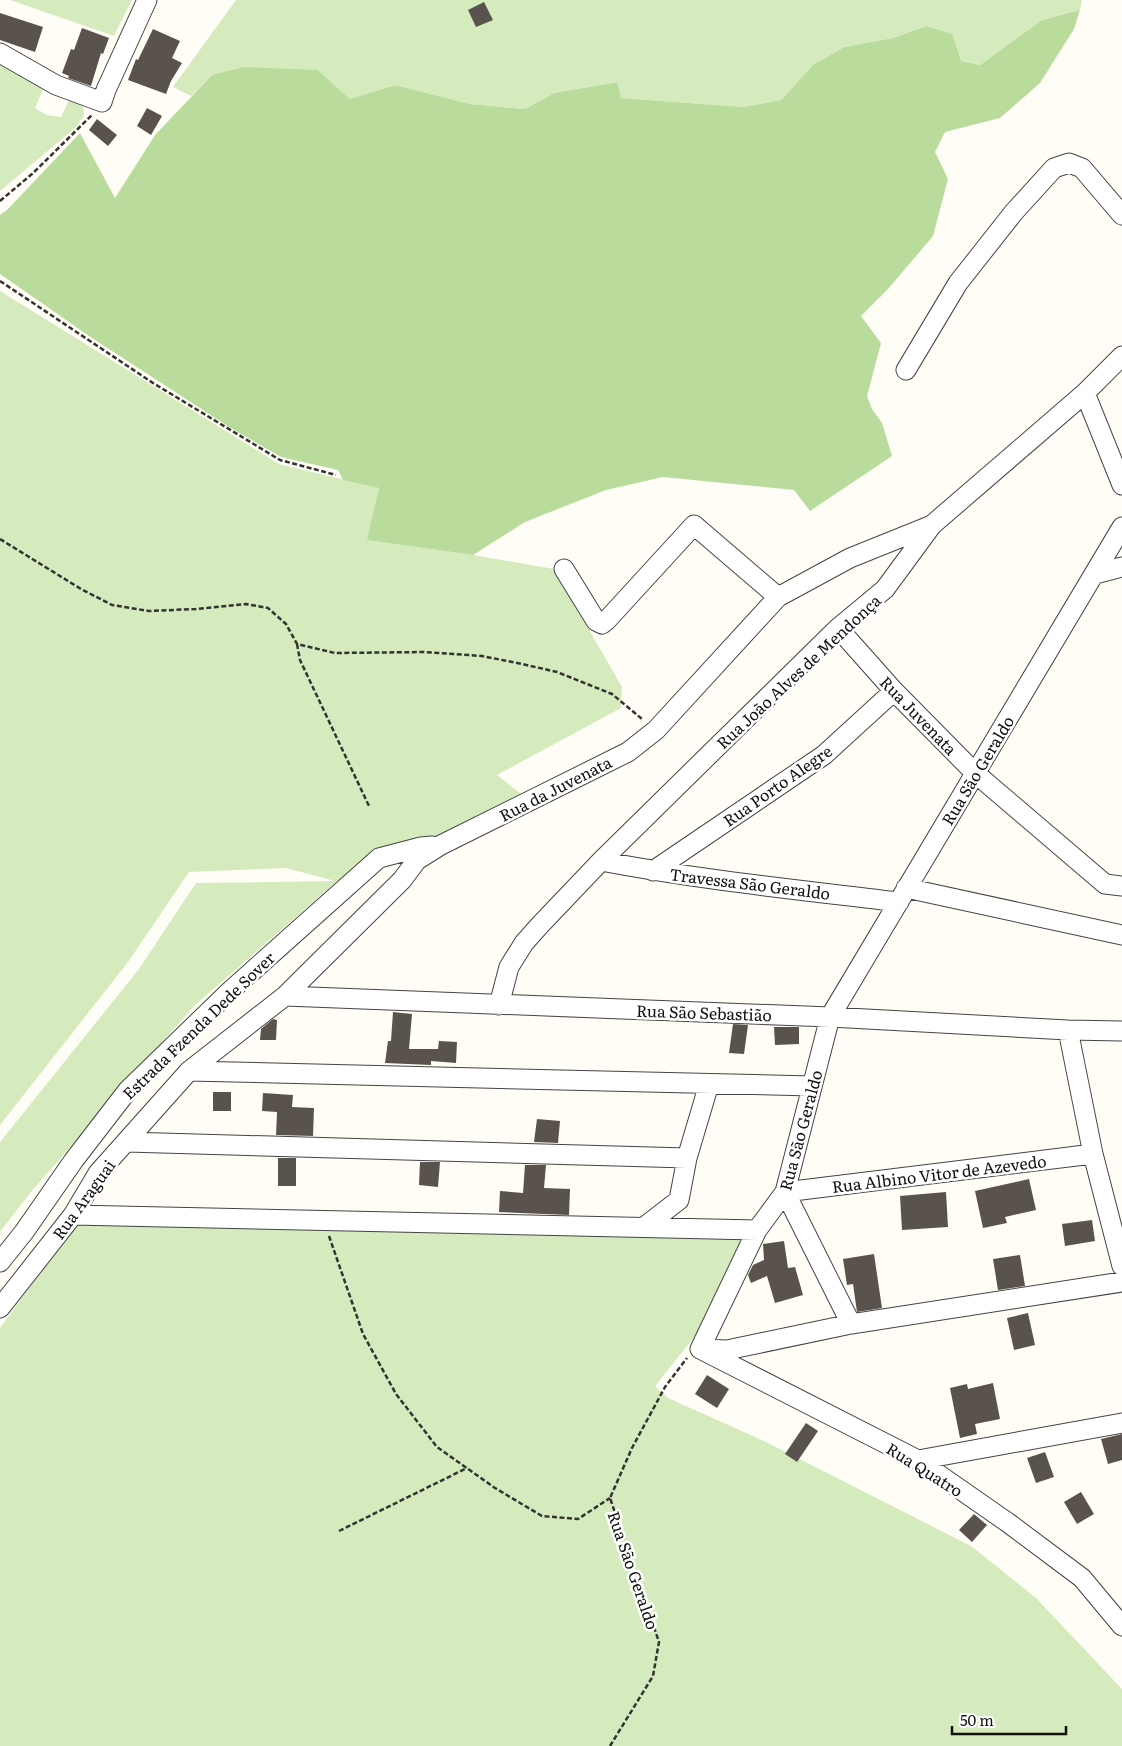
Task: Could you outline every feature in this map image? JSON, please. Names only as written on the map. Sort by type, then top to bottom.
[{"type":"street","points":[[0,53],[56,85],[104,96],[147,0]]},
{"type":"street","points":[[906,370],[958,283],[1014,212],[1054,168],[1069,163],[1082,168],[1122,215]]},
{"type":"street","name":"Rua João Alves de Mendonça","points":[[499,1005],[509,967],[524,943],[601,861],[838,628],[885,589],[932,525],[1085,393],[1122,356]]},
{"type":"street","points":[[1085,393],[1122,485]]},
{"type":"street","name":"Rua da Juvenata","points":[[188,1071],[285,996],[402,880],[417,860],[441,845],[628,752],[656,730],[778,597],[850,558],[932,525]]},
{"type":"street","points":[[564,569],[596,621],[602,624],[694,526],[778,597]]},
{"type":"street","name":"Rua São Geraldo","points":[[700,1349],[757,1230],[785,1192],[830,1017],[1122,527]]},
{"type":"street","points":[[1095,574],[1122,567]]},
{"type":"street","name":"Rua Juvenata","points":[[838,628],[894,691],[974,773],[1105,884],[1122,886]]},
{"type":"street","name":"Rua Porto Alegre","points":[[653,871],[824,755],[894,691]]},
{"type":"street","name":"Estrada Fzenda Dede Sover","points":[[0,1262],[24,1232],[74,1160],[128,1090],[230,991],[379,858],[421,847],[441,845]]},
{"type":"street","name":"Travessa São Geraldo","points":[[601,861],[653,871],[903,895],[1122,935]]},
{"type":"street","name":"Rua São Sebastião","points":[[285,996],[830,1017],[1068,1030],[1122,1031]]},
{"type":"street","points":[[1068,1030],[1093,1154],[1121,1262]]},
{"type":"street","points":[[188,1071],[812,1086]]},
{"type":"street","name":"Rua Araguai","points":[[0,1308],[73,1215],[98,1173],[188,1071]]},
{"type":"street","points":[[644,1226],[679,1200],[687,1158],[709,1084]]},
{"type":"street","points":[[127,1142],[687,1158]]},
{"type":"street","name":"Rua Albino Vitor de Azevedo","points":[[785,1192],[1093,1154]]},
{"type":"street","points":[[785,1192],[852,1324]]},
{"type":"street","points":[[73,1215],[644,1226],[757,1230]]},
{"type":"street","points":[[700,1349],[727,1350],[852,1324],[1122,1282]]},
{"type":"street","name":"Rua Quatro","points":[[700,1349],[918,1460],[1007,1522],[1082,1578],[1122,1626]]},
{"type":"street","points":[[918,1460],[1122,1422]]},
{"type":"path","points":[[0,201],[32,174],[90,117],[104,96]]},
{"type":"path","points":[[0,281],[153,383],[280,460],[336,475]]},
{"type":"path","points":[[0,539],[81,589],[112,605],[149,610],[196,609],[246,604],[268,608],[286,624],[297,644],[300,660],[369,806]]},
{"type":"path","points":[[297,644],[335,653],[424,652],[482,656],[558,672],[612,694],[656,730]]},
{"type":"path","points":[[324,1221],[363,1334],[396,1394],[437,1447],[495,1488],[542,1516],[578,1519],[610,1498]]},
{"type":"path","name":"Rua São Geraldo","points":[[610,1746],[653,1676],[659,1642],[610,1498],[632,1448],[665,1387],[688,1356],[700,1349]]},
{"type":"path","points":[[339,1531],[467,1468]]},
{"type":"green space","points":[[10,0],[132,0],[114,36]]},
{"type":"green space","points":[[236,0],[1082,0],[1080,10],[1042,20],[980,65],[961,61],[926,26],[893,38],[844,47],[813,65],[781,100],[743,107],[621,98],[616,82],[554,93],[525,109],[470,104],[395,85],[350,99],[318,70],[212,75],[191,96],[173,87]]},
{"type":"green space","points":[[1080,10],[1074,29],[1040,83],[1000,118],[945,132],[935,152],[948,179],[933,236],[888,289],[861,316],[881,343],[867,396],[872,409],[882,423],[892,456],[810,511],[794,490],[663,477],[606,490],[525,522],[473,555],[367,540],[379,488],[343,480],[338,470],[281,457],[229,427],[89,336],[0,274],[0,215],[7,210],[80,133],[115,198],[155,135],[212,75],[244,67],[318,70],[350,99],[395,85],[470,104],[525,109],[554,93],[617,82],[621,98],[743,107],[781,100],[813,65],[844,47],[893,38],[926,26],[952,34],[961,61],[980,65],[1042,20]]},
{"type":"green space","points":[[0,61],[43,89],[35,108],[47,115],[61,117],[70,98],[83,106],[84,116],[75,128],[0,191]]},
{"type":"green space","points":[[0,291],[279,464],[379,488],[368,540],[554,569],[622,687],[621,708],[497,775],[525,797],[436,838],[375,854],[337,881],[194,1006],[30,1193],[0,1232],[0,1142],[139,969],[196,883],[335,881],[286,868],[189,872],[128,962],[0,1125]]},
{"type":"green space","points":[[78,1222],[748,1239],[699,1331],[655,1386],[668,1398],[764,1441],[971,1546],[1036,1598],[1122,1689],[1122,1746],[0,1746],[0,1328]]},
{"type":"building","points":[[484,2],[493,20],[476,27],[468,10]]},
{"type":"building","points":[[0,13],[43,27],[35,52],[0,40]]},
{"type":"building","points":[[82,28],[109,38],[103,54],[101,53],[91,86],[68,78],[69,76],[62,73],[71,49],[74,50]]},
{"type":"building","points":[[153,29],[180,41],[172,58],[182,63],[171,81],[166,94],[128,80],[136,59],[138,60]]},
{"type":"building","points":[[147,108],[162,116],[151,135],[137,126]]},
{"type":"building","points":[[97,119],[117,135],[108,146],[89,130]]},
{"type":"building","points":[[393,1012],[412,1014],[409,1049],[438,1049],[439,1041],[457,1042],[456,1063],[431,1061],[431,1065],[385,1063],[388,1041],[391,1041]]},
{"type":"building","points":[[273,1019],[277,1020],[276,1040],[260,1040],[261,1029]]},
{"type":"building","points":[[733,1024],[748,1025],[744,1054],[729,1053]]},
{"type":"building","points":[[774,1027],[799,1027],[799,1044],[775,1045]]},
{"type":"building","points":[[213,1092],[231,1092],[231,1111],[213,1111]]},
{"type":"building","points":[[263,1093],[293,1095],[292,1107],[314,1108],[313,1136],[276,1135],[277,1112],[262,1111]]},
{"type":"building","points":[[537,1119],[560,1121],[558,1143],[534,1142]]},
{"type":"building","points":[[278,1158],[296,1158],[296,1186],[278,1186]]},
{"type":"building","points":[[420,1162],[440,1162],[438,1187],[419,1185]]},
{"type":"building","points":[[525,1165],[546,1165],[544,1188],[570,1189],[569,1215],[499,1212],[500,1191],[523,1193]]},
{"type":"building","points":[[1029,1179],[1036,1210],[1005,1217],[1007,1223],[983,1228],[975,1191]]},
{"type":"building","points":[[946,1192],[948,1227],[902,1230],[900,1196]]},
{"type":"building","points":[[1092,1220],[1095,1241],[1065,1246],[1062,1224]]},
{"type":"building","points":[[784,1241],[788,1268],[795,1267],[803,1295],[775,1303],[767,1276],[751,1283],[748,1275],[753,1265],[764,1260],[763,1244]]},
{"type":"building","points":[[874,1254],[882,1308],[857,1312],[853,1284],[847,1285],[843,1259]]},
{"type":"building","points":[[1020,1255],[1025,1286],[998,1290],[993,1259]]},
{"type":"building","points":[[1028,1313],[1035,1345],[1014,1350],[1007,1318]]},
{"type":"building","points":[[707,1375],[729,1389],[717,1408],[695,1394]]},
{"type":"building","points":[[993,1383],[1000,1419],[975,1424],[977,1434],[960,1438],[950,1388],[967,1384],[968,1389]]},
{"type":"building","points":[[806,1423],[818,1431],[797,1462],[785,1454]]},
{"type":"building","points":[[1122,1434],[1122,1460],[1108,1464],[1101,1439]]},
{"type":"building","points":[[1045,1452],[1054,1477],[1036,1483],[1027,1458]]},
{"type":"building","points":[[1081,1492],[1094,1514],[1077,1524],[1064,1502]]},
{"type":"building","points":[[974,1514],[987,1525],[972,1542],[959,1530]]}]
